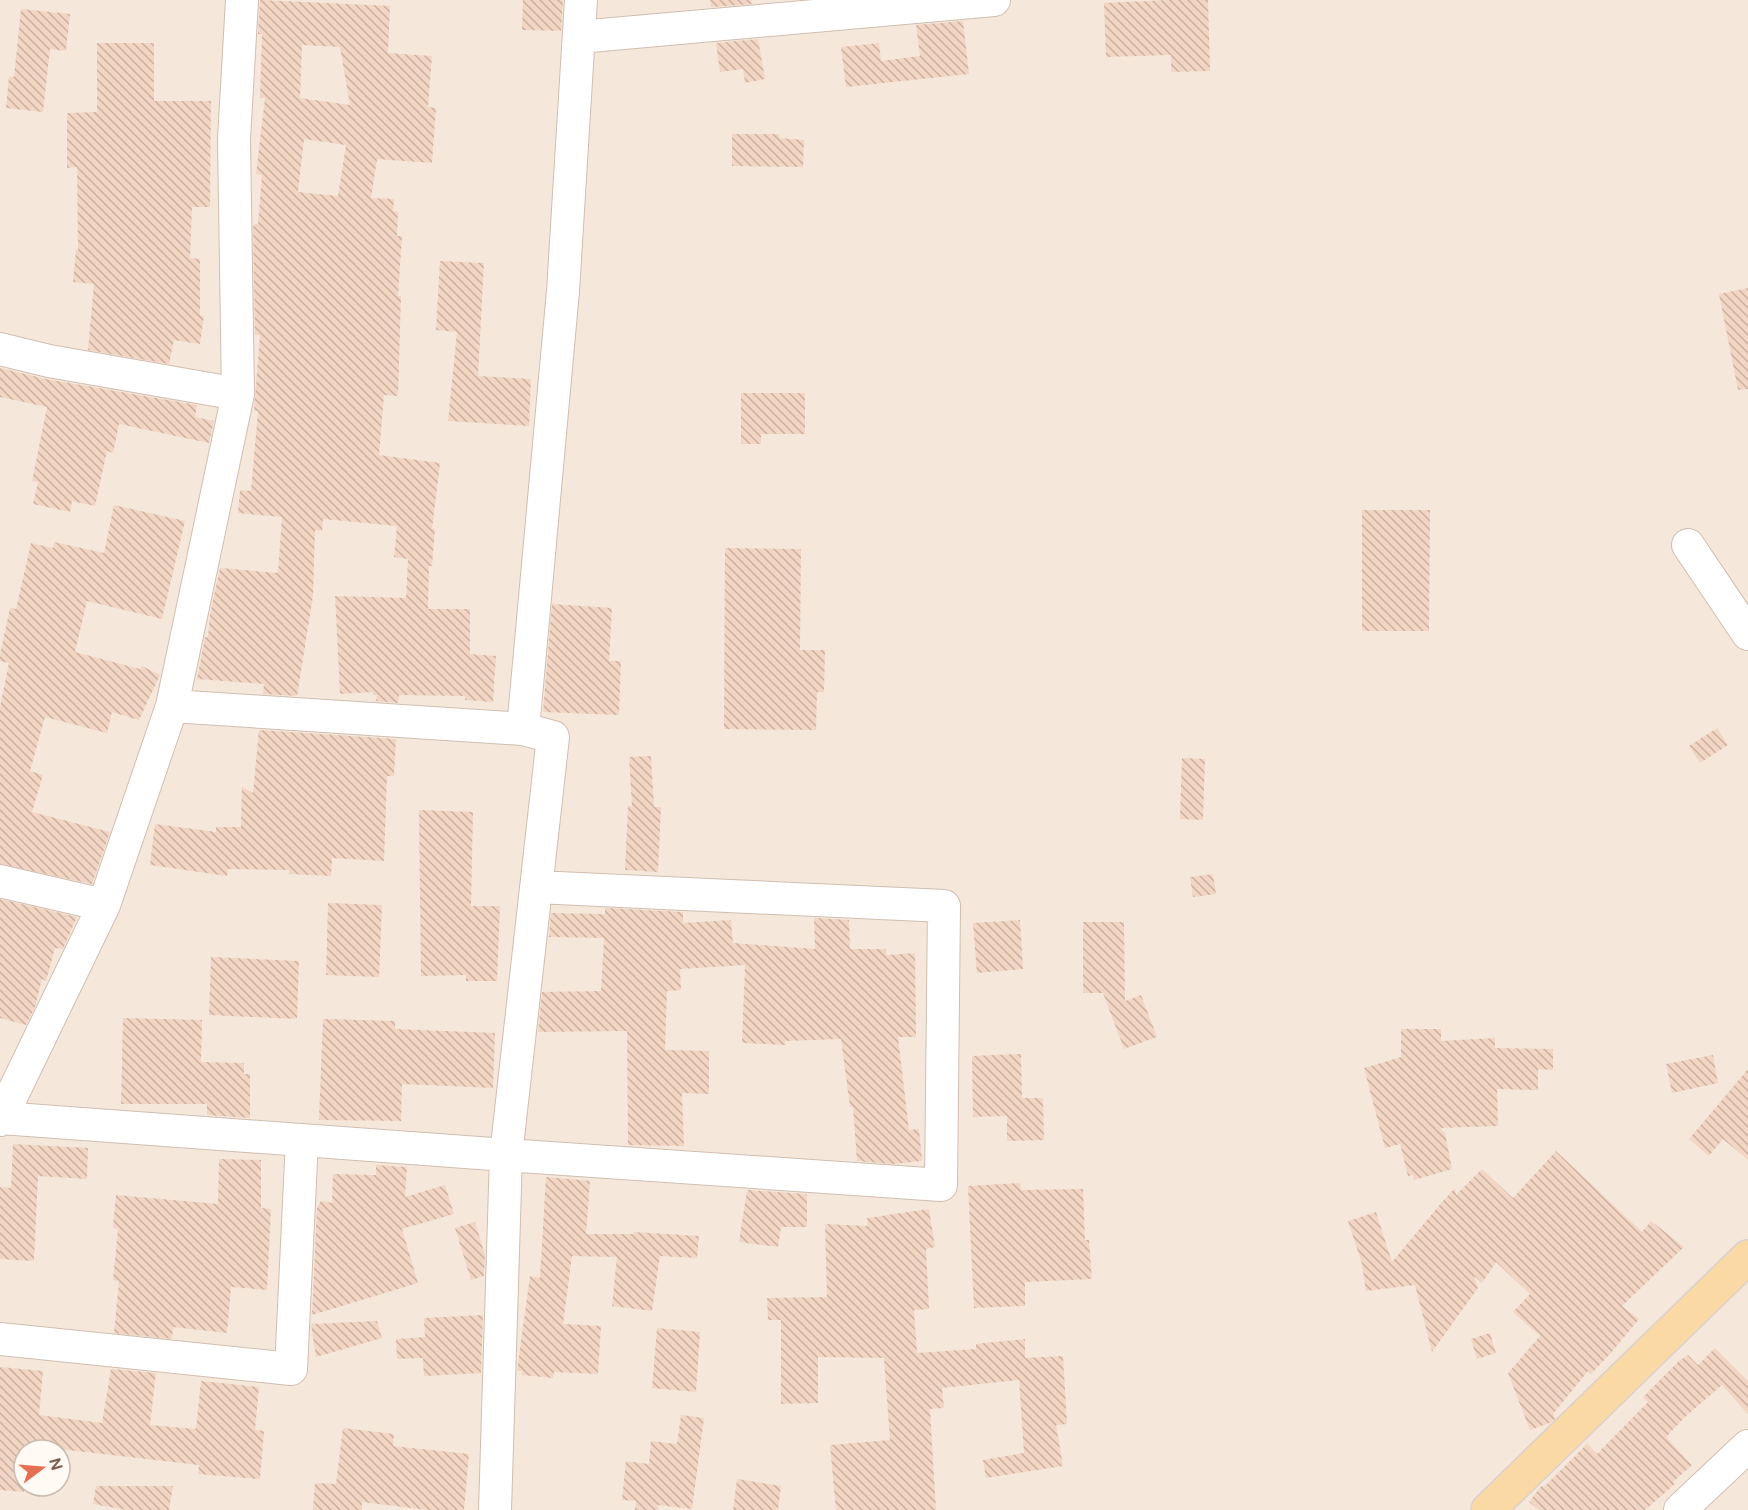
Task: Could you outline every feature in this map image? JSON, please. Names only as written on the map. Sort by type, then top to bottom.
[{"type":"main road","points":[[1488,1510],[1748,1257]]},
{"type":"street","points":[[242,0],[234,139],[238,394],[172,706],[104,905],[1,1119],[941,1185],[944,906],[536,886]]},
{"type":"street","points":[[523,729],[563,291],[581,0]]},
{"type":"street","points":[[579,37],[994,0]]},
{"type":"street","points":[[0,349],[49,361],[238,394]]},
{"type":"street","points":[[1688,545],[1748,633]]},
{"type":"street","points":[[172,706],[523,729],[553,737],[506,1155],[495,1510]]},
{"type":"street","points":[[0,881],[104,905]]},
{"type":"street","points":[[0,1339],[291,1369],[303,1140]]},
{"type":"street","points":[[1680,1510],[1748,1446]]},
{"type":"shaded area","points":[[0,0],[1748,0],[1748,1510],[0,1510]]},
{"type":"building","points":[[260,0],[390,6],[388,53],[432,56],[428,107],[436,108],[432,163],[377,159],[371,198],[394,199],[393,211],[398,212],[397,236],[402,236],[398,296],[401,296],[398,396],[384,395],[379,455],[440,463],[432,529],[435,529],[432,566],[429,566],[428,609],[470,609],[470,654],[496,656],[493,702],[465,700],[465,696],[399,695],[398,703],[376,701],[377,695],[373,695],[373,692],[340,694],[335,596],[406,598],[408,559],[394,557],[397,526],[323,519],[322,531],[315,530],[313,596],[297,696],[263,694],[264,684],[197,679],[205,637],[208,637],[220,568],[278,573],[282,517],[238,513],[240,490],[251,491],[258,411],[254,411],[260,335],[255,335],[253,228],[254,224],[258,224],[262,175],[256,174],[265,98],[260,98],[262,34],[258,34]],"holes":[[[302,45],[340,47],[350,105],[300,98]],[[304,139],[346,145],[338,196],[298,192]]]},
{"type":"building","points":[[523,0],[563,0],[561,31],[522,30]]},
{"type":"building","points":[[710,0],[751,0],[752,4],[711,7]]},
{"type":"building","points":[[1208,0],[1210,71],[1171,72],[1171,55],[1106,57],[1104,3]]},
{"type":"building","points":[[21,9],[70,14],[66,51],[50,49],[43,112],[6,108],[9,76],[14,77]]},
{"type":"building","points":[[963,21],[969,74],[846,87],[841,47],[879,43],[881,61],[920,56],[916,25]]},
{"type":"building","points":[[758,39],[765,79],[745,83],[743,69],[720,72],[716,43]]},
{"type":"building","points":[[97,43],[154,43],[154,101],[211,101],[210,207],[192,207],[190,258],[200,259],[200,315],[204,316],[200,344],[174,340],[169,364],[88,350],[94,284],[73,282],[76,250],[78,250],[77,167],[67,168],[67,113],[97,112]]},
{"type":"building","points":[[732,134],[779,134],[779,138],[804,140],[803,167],[732,166]]},
{"type":"building","points":[[440,261],[484,263],[478,376],[531,379],[529,426],[448,421],[457,332],[436,330]]},
{"type":"building","points":[[1748,288],[1748,389],[1738,390],[1719,294]]},
{"type":"building","points":[[0,368],[46,379],[197,405],[195,417],[214,421],[209,443],[119,424],[113,453],[107,451],[95,506],[72,501],[70,512],[33,504],[38,482],[32,481],[47,407],[0,397]]},
{"type":"building","points":[[741,393],[805,393],[805,434],[761,434],[761,444],[741,444]]},
{"type":"building","points":[[114,505],[185,521],[162,619],[87,601],[75,652],[140,669],[142,666],[160,675],[139,720],[112,712],[107,733],[45,717],[30,771],[43,775],[32,812],[110,832],[92,884],[0,864],[0,707],[9,663],[0,661],[0,655],[10,608],[16,609],[31,543],[53,548],[54,542],[104,553]]},
{"type":"building","points":[[1362,510],[1430,510],[1429,631],[1362,631]]},
{"type":"building","points":[[725,548],[801,549],[800,650],[825,650],[824,692],[817,692],[816,730],[724,729]]},
{"type":"building","points":[[552,604],[612,608],[609,661],[621,661],[619,715],[543,712]]},
{"type":"building","points":[[1717,728],[1728,745],[1700,763],[1689,746]]},
{"type":"building","points":[[259,730],[396,739],[394,776],[387,776],[384,861],[332,858],[331,876],[289,874],[289,870],[228,869],[227,876],[150,865],[155,824],[216,832],[216,827],[241,827],[242,787],[253,793]]},
{"type":"building","points":[[651,756],[654,807],[661,807],[658,872],[625,870],[628,806],[632,806],[629,757]]},
{"type":"building","points":[[1182,758],[1205,759],[1203,820],[1180,819]]},
{"type":"building","points":[[419,810],[473,812],[471,906],[500,906],[497,981],[466,981],[466,975],[421,976]]},
{"type":"building","points":[[1213,874],[1216,894],[1193,897],[1190,877]]},
{"type":"building","points":[[0,899],[77,917],[63,949],[55,948],[46,981],[42,979],[35,1007],[26,1025],[0,1018]]},
{"type":"building","points":[[328,903],[382,905],[379,977],[326,975]]},
{"type":"building","points":[[605,908],[683,912],[683,923],[731,920],[733,943],[815,949],[814,918],[849,920],[850,949],[886,949],[886,955],[915,953],[916,1037],[898,1037],[909,1130],[919,1129],[922,1161],[892,1164],[857,1161],[853,1107],[850,1107],[841,1039],[785,1041],[785,1045],[742,1043],[745,965],[680,969],[681,990],[667,991],[665,1050],[709,1051],[709,1094],[682,1093],[684,1146],[628,1145],[627,1031],[538,1032],[542,992],[601,991],[604,938],[549,937],[551,913],[605,914]]},
{"type":"building","points":[[1020,920],[1023,969],[977,973],[973,923]]},
{"type":"building","points":[[1083,922],[1124,922],[1125,1001],[1141,995],[1157,1037],[1124,1049],[1103,993],[1083,993]]},
{"type":"building","points":[[211,957],[299,961],[297,1019],[209,1015]]},
{"type":"building","points":[[123,1018],[202,1020],[201,1062],[244,1063],[244,1074],[250,1074],[250,1118],[207,1115],[207,1104],[121,1104]]},
{"type":"building","points":[[323,1019],[395,1021],[395,1029],[495,1033],[493,1088],[402,1084],[401,1121],[319,1120]]},
{"type":"building","points":[[1401,1029],[1441,1029],[1441,1041],[1495,1038],[1495,1048],[1553,1049],[1553,1070],[1538,1069],[1538,1090],[1497,1089],[1498,1126],[1440,1128],[1445,1133],[1452,1169],[1414,1180],[1413,1175],[1408,1176],[1400,1144],[1385,1148],[1364,1068],[1401,1057]]},
{"type":"building","points":[[1021,1054],[1022,1098],[1043,1098],[1044,1140],[1007,1141],[1007,1116],[973,1117],[972,1056]]},
{"type":"building","points":[[1713,1055],[1718,1083],[1672,1093],[1666,1064]]},
{"type":"building","points":[[1748,1069],[1748,1160],[1723,1139],[1709,1156],[1689,1139]]},
{"type":"building","points":[[13,1144],[88,1148],[87,1179],[38,1176],[34,1261],[0,1259],[0,1187],[11,1188]]},
{"type":"building","points":[[1556,1151],[1642,1232],[1651,1221],[1684,1247],[1622,1306],[1639,1319],[1610,1354],[1591,1374],[1588,1371],[1553,1414],[1555,1419],[1552,1422],[1530,1430],[1508,1373],[1540,1336],[1513,1312],[1530,1294],[1496,1262],[1482,1283],[1474,1276],[1478,1288],[1432,1352],[1415,1285],[1366,1291],[1362,1264],[1348,1221],[1376,1212],[1392,1262],[1455,1188],[1456,1195],[1482,1169],[1513,1198]]},
{"type":"building","points":[[219,1159],[261,1160],[261,1208],[271,1209],[267,1290],[231,1287],[227,1333],[173,1327],[172,1339],[114,1333],[119,1281],[113,1280],[118,1229],[113,1228],[116,1195],[218,1204]]},
{"type":"building","points":[[376,1165],[407,1167],[405,1197],[445,1185],[454,1214],[402,1229],[418,1283],[312,1315],[317,1208],[321,1201],[332,1203],[333,1174],[376,1175]]},
{"type":"building","points":[[546,1177],[590,1181],[586,1234],[634,1234],[634,1232],[699,1236],[697,1258],[660,1256],[652,1311],[612,1306],[617,1257],[572,1256],[563,1324],[601,1326],[598,1374],[554,1372],[553,1378],[521,1375],[522,1371],[517,1371],[530,1276],[540,1278]]},
{"type":"building","points":[[1020,1183],[1021,1190],[1083,1189],[1085,1240],[1089,1240],[1092,1279],[1025,1282],[1025,1306],[974,1308],[968,1186]]},
{"type":"building","points":[[747,1190],[807,1194],[807,1227],[781,1227],[778,1247],[739,1242]]},
{"type":"building","points":[[929,1209],[935,1247],[926,1249],[929,1309],[914,1310],[917,1353],[976,1349],[976,1344],[1025,1339],[1025,1358],[1063,1356],[1067,1424],[1056,1425],[1063,1466],[986,1478],[983,1460],[1024,1453],[1019,1380],[942,1388],[944,1408],[930,1409],[936,1510],[836,1510],[830,1445],[890,1440],[884,1358],[818,1357],[818,1403],[781,1404],[781,1320],[768,1320],[767,1298],[827,1297],[825,1224],[868,1226],[867,1218]]},
{"type":"building","points":[[475,1222],[485,1255],[484,1276],[471,1280],[455,1228]]},
{"type":"building","points":[[483,1315],[481,1373],[424,1376],[423,1358],[397,1359],[396,1339],[425,1337],[424,1318]]},
{"type":"building","points":[[377,1321],[382,1338],[316,1357],[311,1324]]},
{"type":"building","points":[[657,1328],[700,1332],[696,1392],[652,1388]]},
{"type":"building","points":[[1490,1333],[1496,1353],[1477,1359],[1471,1339]]},
{"type":"building","points":[[1715,1348],[1748,1381],[1748,1414],[1722,1385],[1685,1417],[1666,1437],[1692,1465],[1673,1482],[1675,1484],[1645,1510],[1539,1510],[1529,1502],[1542,1485],[1544,1487],[1587,1444],[1597,1454],[1648,1402],[1643,1397],[1679,1361],[1688,1355],[1698,1365]]},
{"type":"building","points":[[0,1367],[43,1371],[39,1415],[102,1423],[111,1369],[156,1373],[150,1425],[196,1429],[201,1381],[259,1387],[255,1430],[264,1431],[260,1479],[198,1474],[199,1465],[72,1450],[72,1438],[12,1438],[12,1491],[0,1490]]},
{"type":"building","points":[[681,1415],[704,1418],[692,1509],[658,1505],[658,1510],[635,1510],[636,1501],[622,1500],[626,1461],[649,1464],[651,1441],[677,1444]]},
{"type":"building","points":[[343,1428],[394,1434],[393,1446],[469,1454],[464,1510],[427,1510],[362,1502],[362,1510],[313,1510],[315,1483],[336,1484]]},
{"type":"building","points":[[737,1479],[781,1486],[778,1510],[733,1510]]},
{"type":"building","points":[[96,1486],[173,1486],[169,1510],[127,1510],[93,1504]]}]
